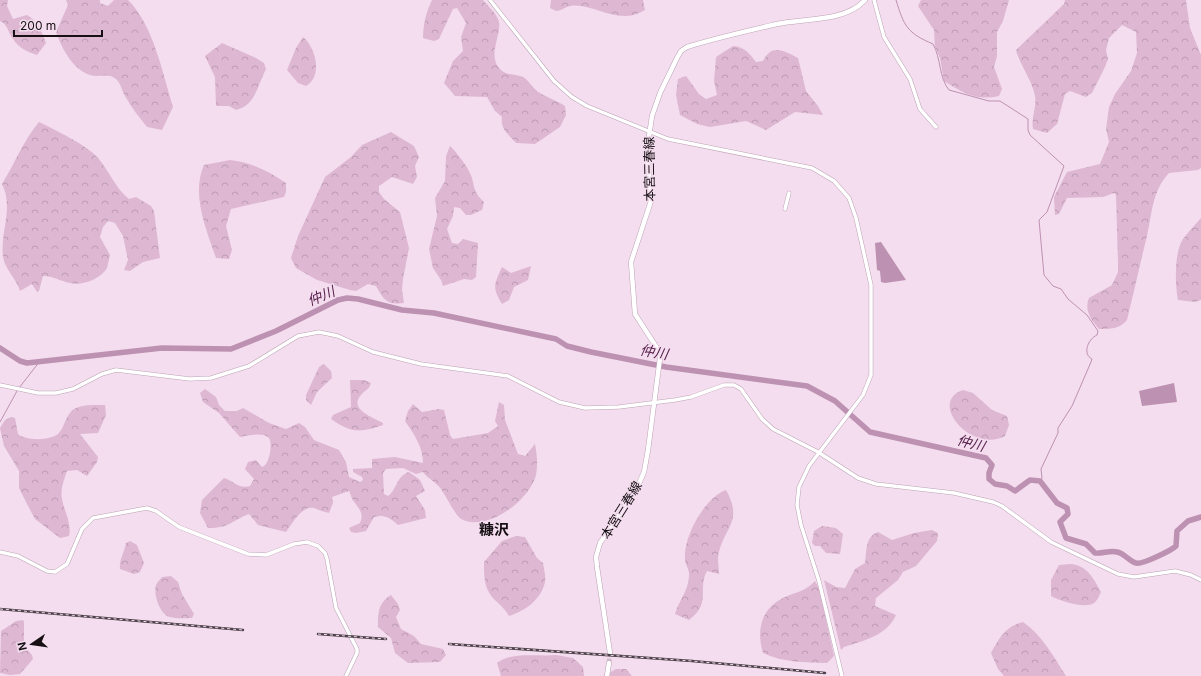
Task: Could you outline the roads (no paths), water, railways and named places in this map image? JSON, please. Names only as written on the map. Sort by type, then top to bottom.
[{"type":"main road","name":"本宮三春線","points":[[610,653],[597,567],[597,553],[602,539],[634,494],[644,472],[660,361],[657,348],[634,314],[631,274],[633,253],[651,201],[647,158],[649,131],[660,93],[677,58],[687,47],[779,24],[850,11],[865,0]]},
{"type":"main road","points":[[607,676],[609,663]]},
{"type":"street","points":[[490,0],[554,81],[572,97],[596,110],[649,131],[683,142],[812,168],[834,181],[846,194],[856,218],[870,285],[871,375],[863,395],[808,466],[799,487],[798,510],[800,525],[819,581],[842,676]]},
{"type":"street","points":[[874,0],[884,38],[910,79],[920,109],[936,127]]},
{"type":"street","points":[[785,209],[789,193]]},
{"type":"street","points":[[0,385],[38,393],[56,393],[68,391],[102,374],[116,370],[190,379],[210,378],[249,366],[298,336],[319,332],[338,336],[373,352],[421,364],[508,376],[559,402],[576,407],[602,408],[686,398],[724,385],[734,386],[742,389],[762,419],[773,429],[818,452],[855,477],[870,482],[954,493],[993,502],[1002,506],[1051,542],[1118,574],[1134,577],[1175,571],[1191,575],[1201,580]]},
{"type":"street","points":[[0,552],[18,556],[47,572],[55,572],[67,564],[82,529],[93,518],[107,514],[147,508],[156,511],[179,527],[248,554],[262,556],[294,544],[304,542],[312,543],[322,550],[328,558],[336,608],[357,649],[357,653],[346,676]]},
{"type":"waterway","points":[[896,0],[904,22],[908,28],[917,36],[933,44],[936,50],[943,80],[949,90],[989,101],[1000,101],[1028,119],[1028,130],[1030,135],[1064,166],[1047,212],[1039,220],[1044,275],[1053,286],[1061,289],[1068,299],[1087,315],[1098,331],[1097,335],[1091,340],[1087,347],[1087,354],[1092,359],[1091,362],[1072,406],[1058,428],[1058,433],[1041,469],[1042,478],[1040,481]]},
{"type":"waterway","name":"仲川","points":[[0,348],[20,361],[27,363],[162,348],[231,349],[276,331],[338,300],[347,298],[358,299],[402,310],[434,313],[556,339],[567,346],[666,367],[807,386],[835,401],[870,432],[986,458],[992,465],[989,473],[989,479],[995,484],[1007,486],[1015,491],[1030,480],[1040,481],[1057,503],[1067,508],[1068,514],[1060,522],[1066,538],[1086,544],[1095,553],[1120,553],[1136,563],[1150,560],[1176,546],[1177,531],[1188,521],[1201,517]]},
{"type":"waterway","points":[[19,388],[40,361]]},
{"type":"waterway","points":[[0,422],[17,391]]},
{"type":"tunnel","points":[[609,663],[610,653]]},
{"type":"railway","points":[[0,609],[243,630]]},
{"type":"railway","points":[[318,634],[386,639]]},
{"type":"railway","points":[[449,644],[692,661],[825,673]]},
{"type":"district","name":"糠沢","points":[[494,530]]}]
